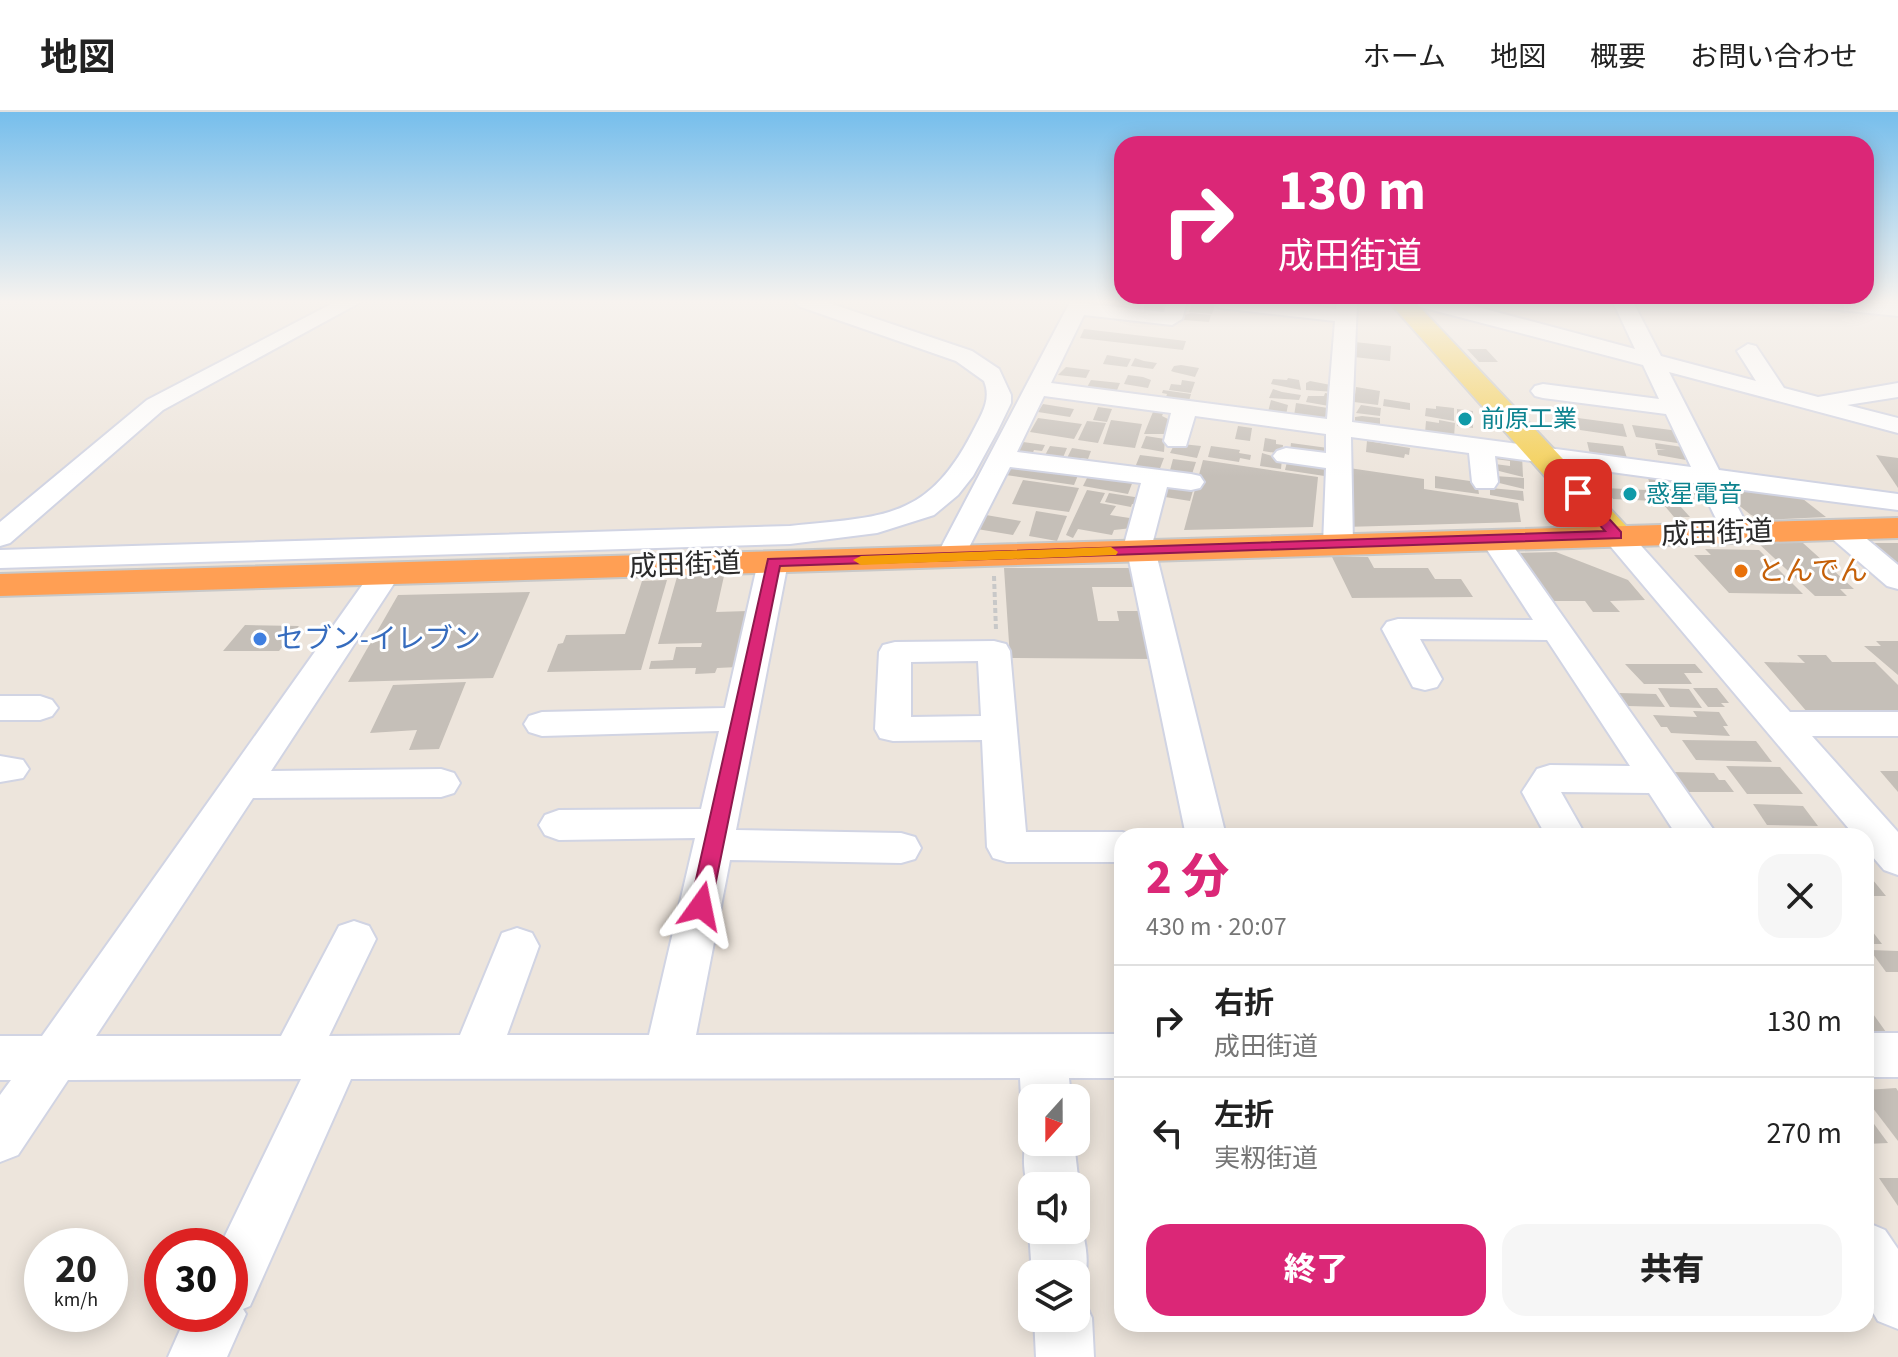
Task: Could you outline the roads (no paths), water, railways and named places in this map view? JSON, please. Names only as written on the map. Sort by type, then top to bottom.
[{"type":"highway","name":"成田街道","points":[[1,580],[386,573],[1898,528]]},
{"type":"main road","points":[[1455,360],[1616,535]]},
{"type":"street","points":[[0,537],[155,405],[240,360]]},
{"type":"street","points":[[1,580],[790,535],[906,516],[926,508],[946,491],[967,463],[999,403],[1001,393],[996,381],[973,360]]},
{"type":"street","points":[[951,557],[1049,360]]},
{"type":"street","points":[[1338,545],[1339,426],[1344,360]]},
{"type":"street","points":[[1648,360],[1898,426]]},
{"type":"street","points":[[1754,360],[1775,393]]},
{"type":"street","points":[[1651,361],[1737,533]]},
{"type":"street","points":[[1035,388],[1156,395],[1185,407],[1225,404],[1339,426],[1898,502]]},
{"type":"street","points":[[1813,403],[1898,390]]},
{"type":"street","points":[[1543,391],[1677,408]]},
{"type":"street","points":[[1177,441],[1185,407]]},
{"type":"street","points":[[1481,446],[1485,482]]},
{"type":"street","points":[[1286,456],[1339,462]]},
{"type":"street","points":[[1000,458],[1191,482]]},
{"type":"street","points":[[1156,477],[1139,541],[1140,551],[1166,650],[1204,828]]},
{"type":"street","points":[[894,559],[906,516]]},
{"type":"street","points":[[1839,530],[1898,580]]},
{"type":"street","points":[[1616,535],[1872,828]]},
{"type":"street","points":[[1494,539],[1692,828]]},
{"type":"street","points":[[668,1057],[773,562]]},
{"type":"street","points":[[0,1138],[386,573]]},
{"type":"street","points":[[1425,679],[1398,629],[1556,630]]},
{"type":"street","points":[[999,728],[893,729],[895,652],[994,651],[1007,847],[1114,847]]},
{"type":"street","points":[[0,708],[40,708]]},
{"type":"street","points":[[542,724],[741,719]]},
{"type":"street","points":[[1784,724],[1898,724]]},
{"type":"street","points":[[1561,828],[1541,792],[1550,778],[1658,780]]},
{"type":"street","points":[[241,785],[441,783]]},
{"type":"street","points":[[559,825],[901,849]]},
{"type":"street","points":[[1874,831],[1898,859]]},
{"type":"street","points":[[248,1238],[315,1058],[354,939]]},
{"type":"street","points":[[476,1057],[517,946]]},
{"type":"street","points":[[1874,1055],[1898,1055]]},
{"type":"street","points":[[0,1058],[668,1057],[1044,1077],[1114,1058]]},
{"type":"street","points":[[1874,1262],[1898,1301]]},
{"type":"street","points":[[197,1357],[209,1332]]},
{"type":"street","points":[[1064,1332],[1065,1357]]},
{"type":"place","name":"前原工業","points":[[1465,419]]},
{"type":"place","name":"惑星電音","points":[[1630,494]]},
{"type":"place","name":"とんでん","points":[[1741,571]]},
{"type":"place","name":"セブン-イレブン","points":[[260,639]]}]
